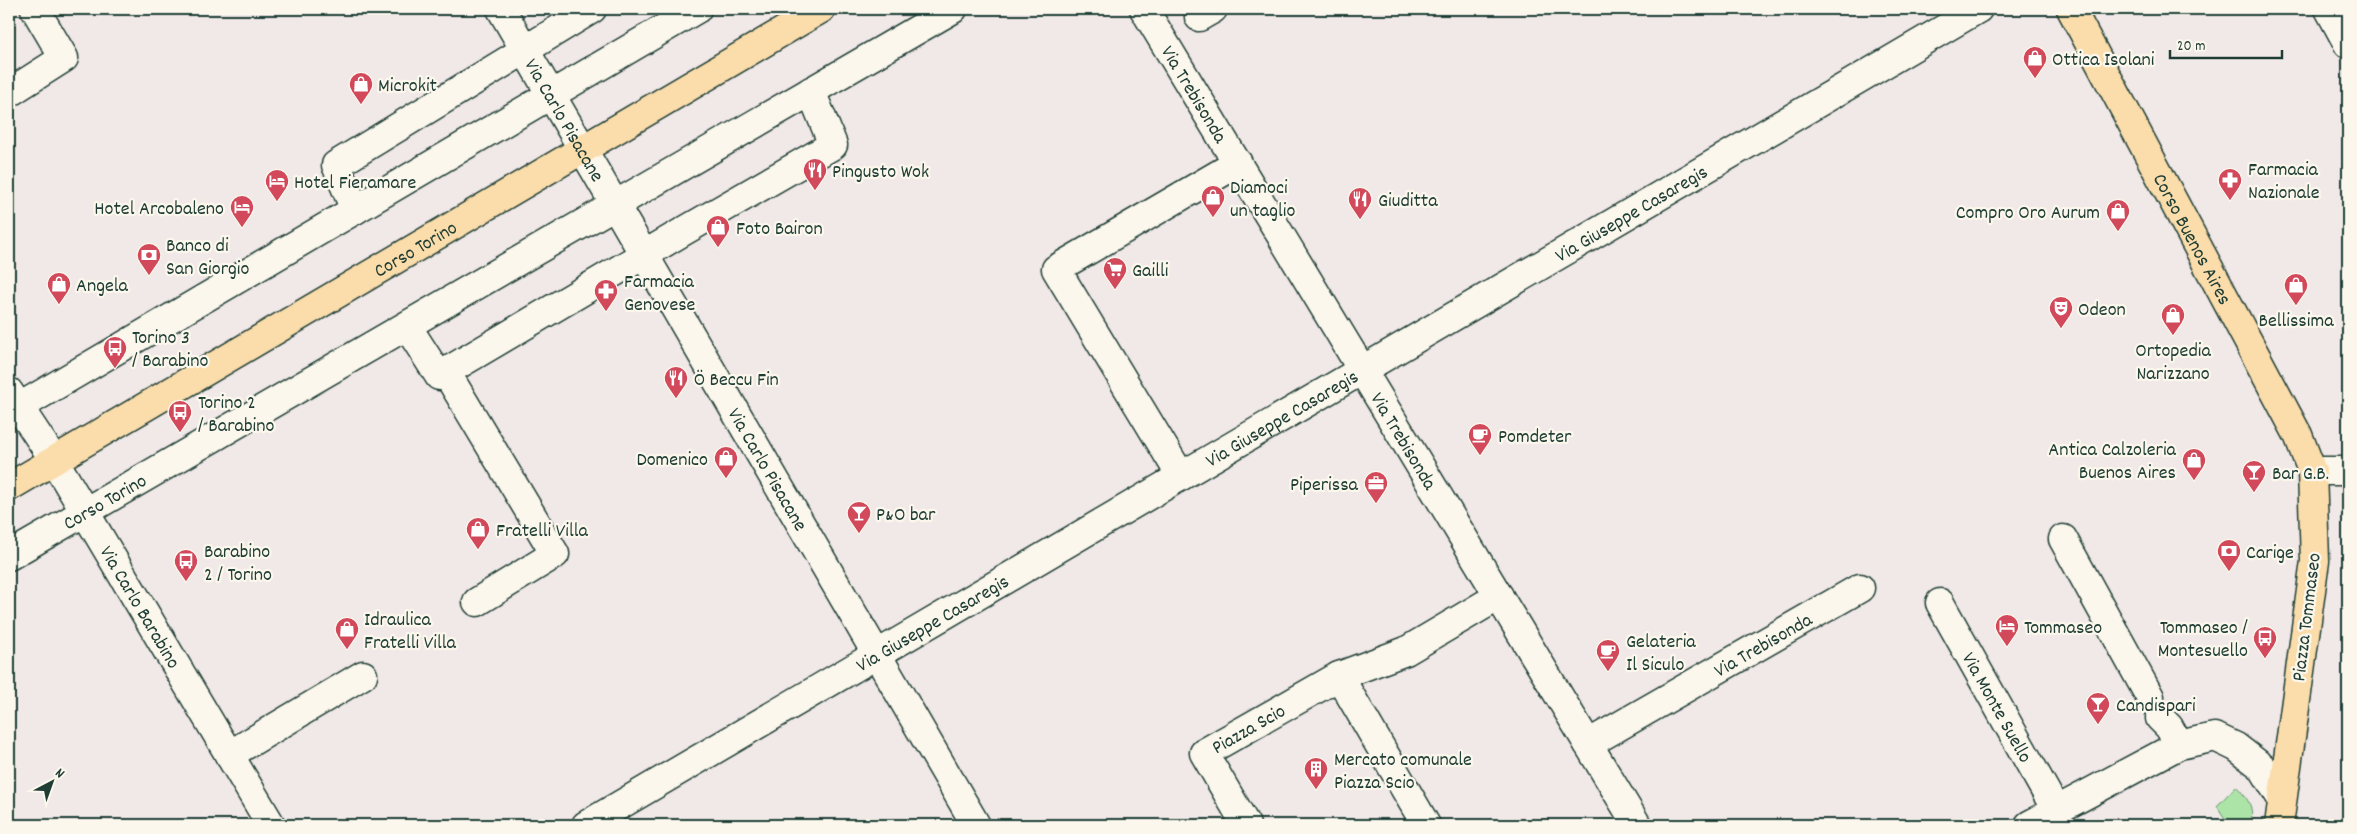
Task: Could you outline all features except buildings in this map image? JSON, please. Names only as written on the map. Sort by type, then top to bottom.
[{"type":"main road","name":"Corso Torino","points":[[9,487],[821,9]]},
{"type":"main road","name":"Corso Buenos Aires","points":[[2070,9],[2298,435],[2312,471]]},
{"type":"main road","name":"Piazza Tommaseo","points":[[2279,825],[2281,798],[2315,561],[2312,471]]},
{"type":"street","points":[[9,93],[64,58],[35,9]]},
{"type":"street","name":"Via Carlo Pisacane","points":[[501,9],[976,825]]},
{"type":"street","points":[[355,210],[336,165],[592,9]]},
{"type":"street","points":[[12,404],[355,210],[698,9]]},
{"type":"street","name":"Corso Torino","points":[[9,556],[953,9]]},
{"type":"street","name":"Via Trebisonda","points":[[1144,9],[1637,825]]},
{"type":"street","name":"Via Giuseppe Casaregis","points":[[586,825],[1978,9]]},
{"type":"street","points":[[2329,9],[2348,44]]},
{"type":"street","points":[[407,326],[439,376],[446,372],[833,145],[811,91]]},
{"type":"street","points":[[1181,476],[1056,269],[1238,164]]},
{"type":"street","points":[[446,372],[555,554],[477,602]]},
{"type":"street","name":"Via Carlo Barabino","points":[[12,404],[54,460],[271,825]]},
{"type":"street","points":[[2312,471],[2348,470]]},
{"type":"street","points":[[2063,539],[2155,708],[2179,745]]},
{"type":"street","name":"Via Trebisonda","points":[[1588,744],[1860,588]]},
{"type":"street","name":"Piazza Scio","points":[[1246,825],[1204,753],[1339,676],[1406,652],[1499,596]]},
{"type":"street","name":"Via Monte Suello","points":[[1940,603],[2056,810]]},
{"type":"street","points":[[229,755],[363,675]]},
{"type":"street","points":[[1339,676],[1426,825]]},
{"type":"street","points":[[2029,825],[2179,745],[2215,737],[2236,747],[2262,767],[2281,798]]},
{"type":"green space","points":[[2236,786],[2244,795],[2251,808],[2250,825],[2229,825],[2217,806]]},
{"type":"place","name":"Ottica Isolani","points":[[2035,79]]},
{"type":"place","name":"Microkit","points":[[361,105]]},
{"type":"place","name":"Pingusto Wok","points":[[815,191]]},
{"type":"place","name":"Farmacia Nazionale","points":[[2230,201]]},
{"type":"place","name":"Hotel Fieramare","points":[[277,202]]},
{"type":"place","name":"Diamoci un taglio","points":[[1213,218]]},
{"type":"place","name":"Giuditta","points":[[1360,220]]},
{"type":"place","name":"Hotel Arcobaleno","points":[[242,228]]},
{"type":"place","name":"Compro Oro Aurum","points":[[2118,232]]},
{"type":"place","name":"Foto Bairon","points":[[718,248]]},
{"type":"place","name":"Banco di San Giorgio","points":[[149,276]]},
{"type":"place","name":"Gailli","points":[[1115,290]]},
{"type":"place","name":"Angela","points":[[59,305]]},
{"type":"place","name":"Bellissima","points":[[2296,306]]},
{"type":"place","name":"Farmacia Genovese","points":[[606,312]]},
{"type":"place","name":"Odeon","points":[[2061,329]]},
{"type":"place","name":"Ortopedia Narizzano","points":[[2173,336]]},
{"type":"place","name":"Torino 3 / Barabino","points":[[115,369]]},
{"type":"place","name":"Ö Beccu Fin","points":[[676,399]]},
{"type":"place","name":"Torino 2 / Barabino","points":[[180,433]]},
{"type":"place","name":"Pomdeter","points":[[1480,456]]},
{"type":"place","name":"Domenico","points":[[726,479]]},
{"type":"place","name":"Antica Calzoleria Buenos Aires","points":[[2194,481]]},
{"type":"place","name":"Bar G.B.","points":[[2254,493]]},
{"type":"place","name":"Piperissa","points":[[1376,504]]},
{"type":"place","name":"P&O bar","points":[[859,534]]},
{"type":"place","name":"Fratelli Villa","points":[[478,550]]},
{"type":"place","name":"Carige","points":[[2229,572]]},
{"type":"place","name":"Barabino 2 / Torino","points":[[186,582]]},
{"type":"place","name":"Tommaseo","points":[[2007,647]]},
{"type":"place","name":"Idraulica Fratelli Villa","points":[[347,650]]},
{"type":"place","name":"Tommaseo / Montesuello","points":[[2265,659]]},
{"type":"place","name":"Gelateria Il Siculo","points":[[1608,672]]},
{"type":"place","name":"Candispari","points":[[2098,725]]},
{"type":"place","name":"Mercato comunale Piazza Scio","points":[[1316,790]]}]
